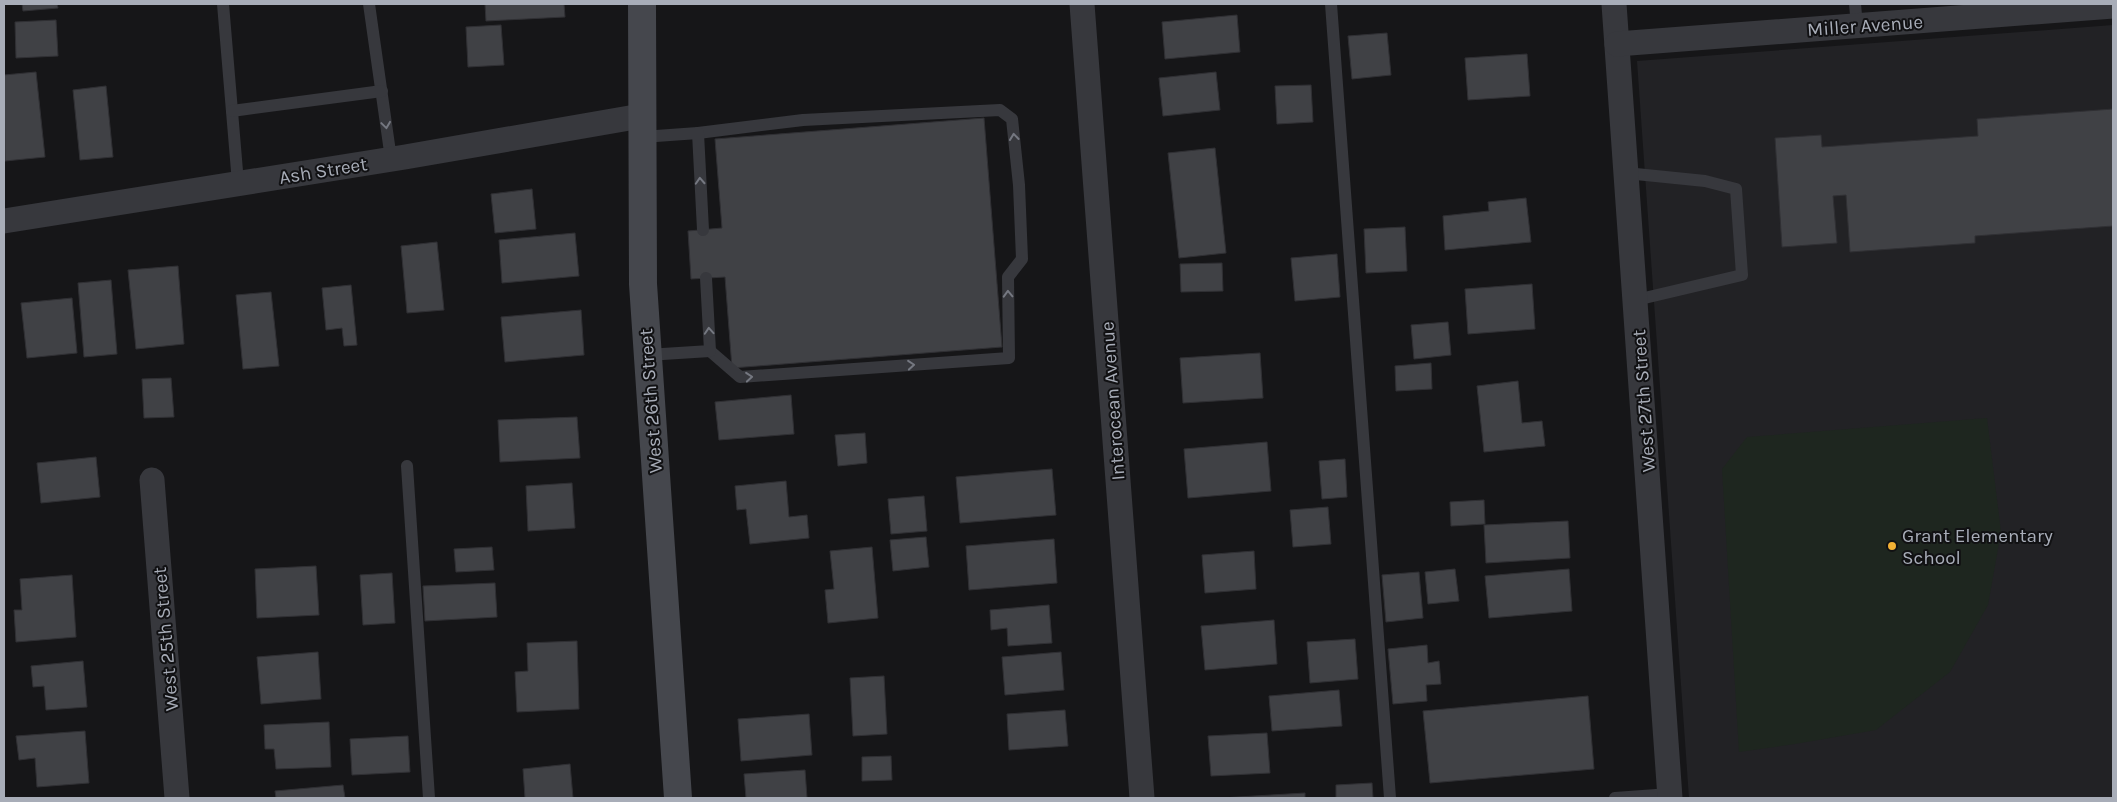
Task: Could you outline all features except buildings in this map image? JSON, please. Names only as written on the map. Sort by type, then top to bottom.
[{"type":"street","name":"West 26th Street","points":[[642,4],[641,126],[646,355],[678,798]]},
{"type":"street","name":"Interocean Avenue","points":[[1082,4],[1142,798]]},
{"type":"street","name":"West 27th Street","points":[[1614,4],[1670,796]]},
{"type":"street","name":"Miller Avenue","points":[[1617,44],[1856,15],[2113,6]]},
{"type":"street","name":"Ash Street","points":[[4,221],[391,159],[641,126]]},
{"type":"street","name":"West 25th Street","points":[[152,480],[178,798]]},
{"type":"lane","points":[[223,4],[238,183]]},
{"type":"lane","points":[[370,4],[391,159]]},
{"type":"lane","points":[[1332,4],[1390,798]]},
{"type":"lane","points":[[232,111],[382,91]]},
{"type":"lane","points":[[641,126],[698,133],[803,120],[1000,110],[1012,119],[1019,185],[1022,259],[1008,277],[1010,358],[740,377],[710,351],[646,355]]},
{"type":"lane","points":[[698,133],[703,230]]},
{"type":"lane","points":[[1626,173],[1705,182],[1736,189],[1742,275],[1636,300]]},
{"type":"lane","points":[[706,278],[710,351]]},
{"type":"lane","points":[[407,466],[429,798]]},
{"type":"lane","points":[[1615,798],[1670,796]]},
{"type":"shaded area","name":"Grant Elementary School","points":[[2113,25],[2113,798],[1689,798],[1637,61]]},
{"type":"shaded area","points":[[1987,418],[2001,532],[1988,605],[1950,672],[1876,730],[1739,752],[1722,469],[1747,437]]},
{"type":"place","name":"Grant Elementary School","points":[[1892,546]]}]
